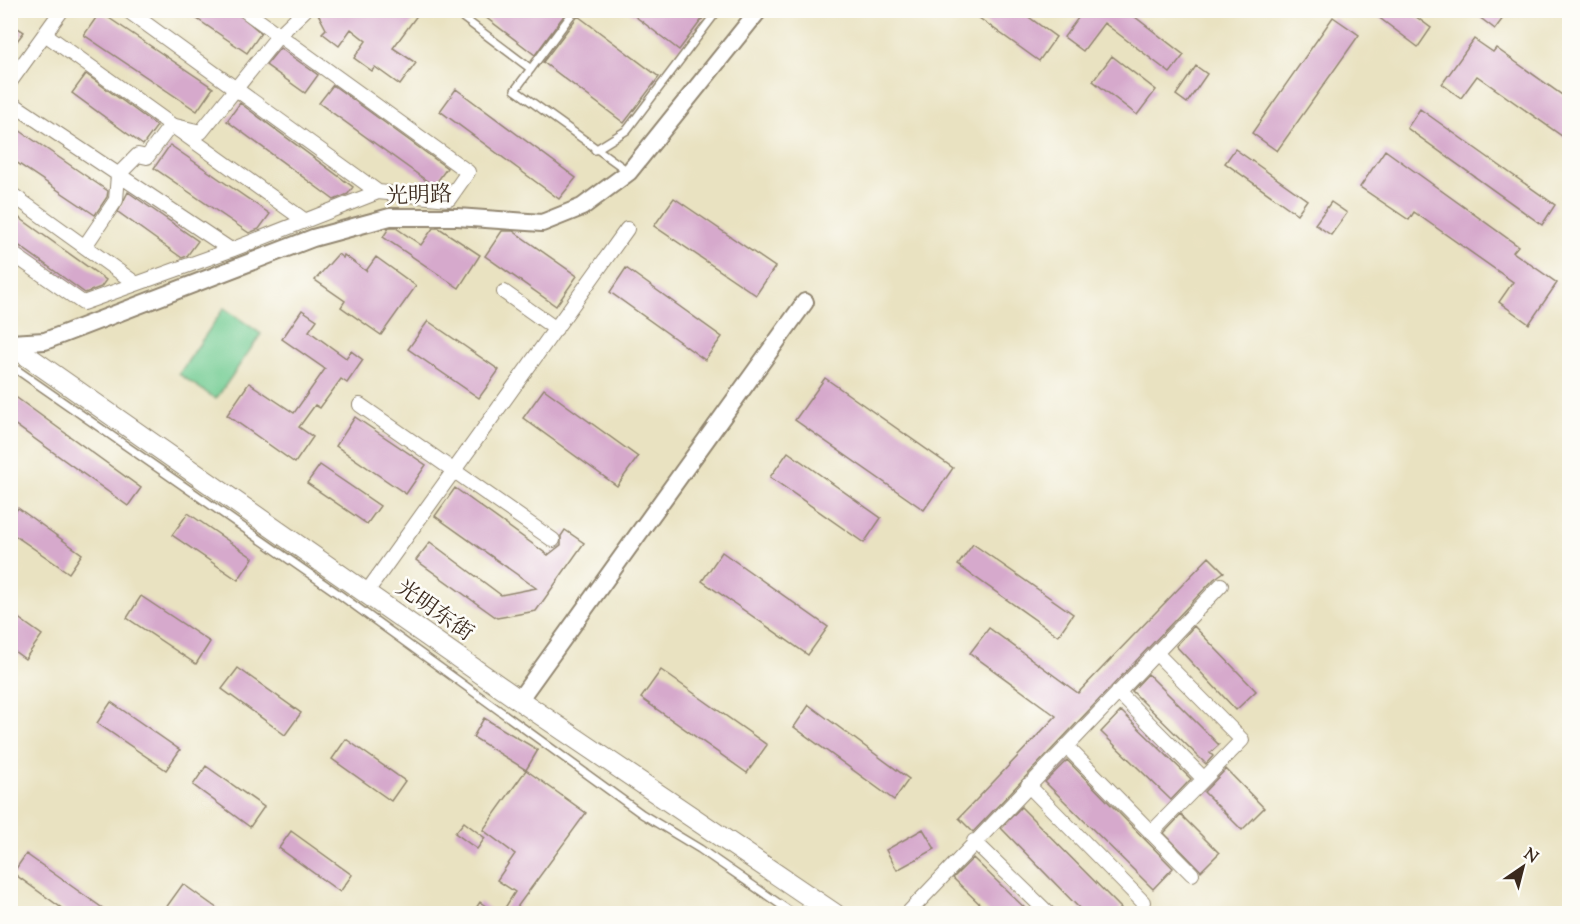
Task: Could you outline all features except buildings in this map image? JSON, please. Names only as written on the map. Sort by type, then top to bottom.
[{"type":"main road","name":"光明东街","points":[[10,343],[46,366],[519,700],[835,914]]},
{"type":"street","points":[[127,10],[378,192]]},
{"type":"street","points":[[10,252],[83,303],[231,250],[378,192],[449,199],[468,172],[244,10]]},
{"type":"street","name":"光明路","points":[[10,343],[45,341],[313,238],[390,217],[457,217],[542,223],[582,207],[629,172],[759,10]]},
{"type":"street","points":[[171,125],[201,132],[299,12]]},
{"type":"street","points":[[12,78],[45,34],[56,13]]},
{"type":"street","points":[[45,34],[304,220]]},
{"type":"street","points":[[10,102],[231,250]]},
{"type":"street","points":[[85,246],[117,200],[118,175],[138,155],[147,158],[171,125]]},
{"type":"street","points":[[10,193],[135,283]]},
{"type":"street","points":[[366,593],[627,229]]},
{"type":"street","points":[[504,292],[556,329]]},
{"type":"street","points":[[519,700],[805,302]]},
{"type":"street","points":[[45,341],[46,366]]},
{"type":"street","points":[[360,405],[553,540]]},
{"type":"street","points":[[907,914],[974,841],[1221,585]]},
{"type":"street","points":[[1151,833],[1242,740],[1156,653]]},
{"type":"street","points":[[1118,692],[1204,779]]},
{"type":"street","points":[[1066,746],[1192,874]]},
{"type":"street","points":[[1028,785],[1143,902]]},
{"type":"street","points":[[974,841],[1049,914]]},
{"type":"lane","points":[[453,10],[531,69]]},
{"type":"lane","points":[[575,10],[515,90],[595,150],[629,172]]},
{"type":"lane","points":[[595,150],[627,130],[718,10]]},
{"type":"lane","points":[[10,365],[340,596],[642,814],[700,849],[794,914]]},
{"type":"green space","points":[[224,308],[261,334],[216,399],[179,374]]}]
